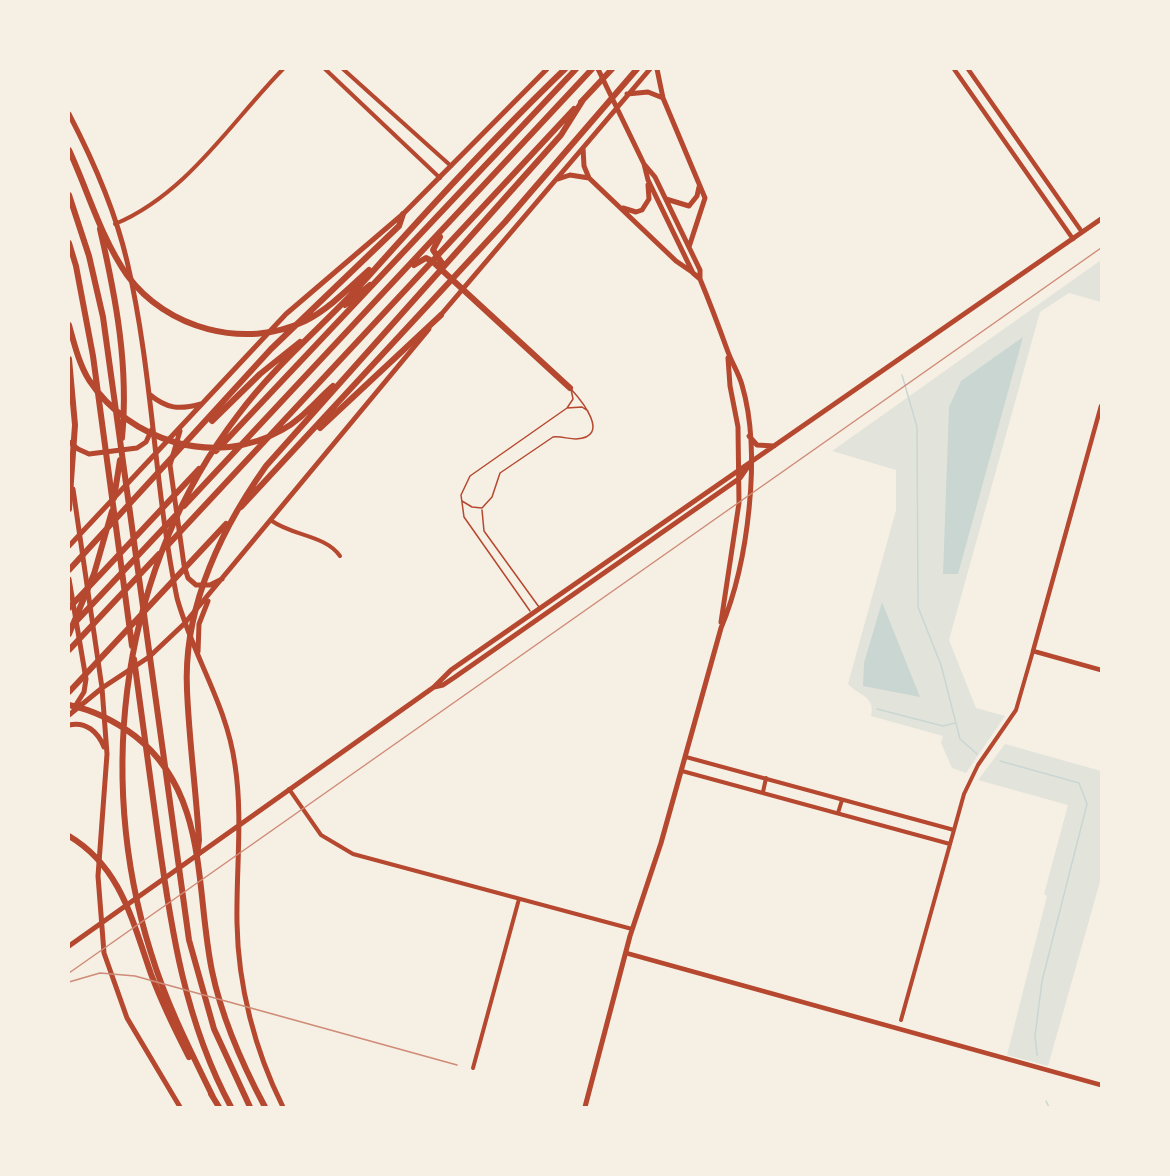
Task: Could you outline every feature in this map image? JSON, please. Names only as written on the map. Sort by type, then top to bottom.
[{"type":"highway","points":[[69,150],[118,261],[136,286],[168,313],[203,328],[221,332],[272,332],[304,321],[337,300],[389,251],[565,69]]},
{"type":"highway","points":[[69,608],[576,69]]},
{"type":"highway","points":[[69,631],[592,69]]},
{"type":"highway","points":[[69,650],[371,324],[612,69]]},
{"type":"highway","points":[[69,692],[505,222],[637,69]]},
{"type":"highway","points":[[197,856],[198,816],[187,689],[192,624],[215,553],[249,490],[266,466],[561,135],[582,100]]},
{"type":"highway","points":[[478,190],[435,243],[433,250],[439,262],[508,330]]},
{"type":"highway","points":[[69,195],[94,276],[106,338],[189,940],[214,1029],[250,1107]]},
{"type":"highway","points":[[69,631],[104,542],[114,499],[123,432],[122,344],[115,292],[96,214]]},
{"type":"highway","points":[[204,427],[271,349],[399,226],[402,214]]},
{"type":"highway","points":[[69,243],[76,266],[93,356],[170,922],[192,1013],[204,1049],[231,1107]]},
{"type":"highway","points":[[213,1097],[163,988],[142,921],[130,867],[125,828],[122,755],[127,691],[135,642],[150,585],[163,548],[180,509],[219,441],[262,386],[365,280],[389,251]]},
{"type":"highway","points":[[354,323],[418,261],[426,258],[436,264],[570,388]]},
{"type":"highway","points":[[69,570],[141,491],[260,374],[387,272]]},
{"type":"highway","points":[[281,466],[441,315]]},
{"type":"highway","points":[[69,325],[88,378],[102,398],[143,430],[164,440],[193,447],[242,445],[281,431],[297,420],[350,372]]},
{"type":"highway","points":[[69,359],[75,425],[69,509]]},
{"type":"highway","points":[[69,705],[94,713],[122,727],[160,761],[186,806],[197,856],[208,949],[219,998],[232,1038],[265,1107]]},
{"type":"highway","points":[[69,836],[96,855],[117,882],[159,995],[193,1065],[219,1107]]},
{"type":"main road","points":[[69,546],[286,314],[402,214],[451,167],[541,72],[547,69]]},
{"type":"main road","points":[[598,69],[644,164],[648,180],[650,194],[645,208],[636,212],[621,207]]},
{"type":"main road","points":[[69,715],[102,688],[149,657],[211,594],[311,470],[650,69]]},
{"type":"main road","points":[[657,69],[663,99],[705,204],[689,248]]},
{"type":"main road","points":[[627,94],[648,92],[663,99]]},
{"type":"main road","points":[[69,114],[92,162],[116,224],[133,294],[149,394],[171,569],[184,624],[227,726],[236,768],[238,794],[239,958],[252,1024],[272,1085],[283,1107]]},
{"type":"main road","points":[[583,147],[584,166],[589,178],[676,261],[700,279]]},
{"type":"main road","points":[[585,1107],[626,953],[682,771],[721,628],[732,602],[744,545],[750,464],[749,435],[742,385],[700,279],[700,270],[655,177],[644,164]]},
{"type":"main road","points":[[556,179],[570,175],[589,178]]},
{"type":"main road","points":[[648,180],[693,273]]},
{"type":"main road","points":[[666,199],[689,206],[697,196],[699,185]]},
{"type":"main road","points":[[69,946],[434,687],[451,670],[539,608],[1101,219]]},
{"type":"main road","points":[[721,628],[722,602],[735,536],[740,478],[738,427],[730,386],[728,353]]},
{"type":"main road","points":[[149,394],[158,402],[174,409],[203,403]]},
{"type":"main road","points":[[69,442],[89,454],[137,448],[146,442],[154,426]]},
{"type":"main road","points":[[181,427],[170,465],[184,565],[188,578],[196,585],[210,585],[225,577]]},
{"type":"main road","points":[[749,435],[757,445],[776,446]]},
{"type":"main road","points":[[69,464],[102,688],[107,754],[98,876],[104,952],[127,1018],[180,1107]]},
{"type":"main road","points":[[434,687],[449,681],[740,478],[750,464]]},
{"type":"main road","points":[[69,579],[86,679],[84,692],[69,715]]},
{"type":"main road","points":[[199,660],[199,624],[211,594]]},
{"type":"main road","points":[[69,725],[85,726],[98,734],[107,754]]},
{"type":"street","points":[[116,224],[141,212],[171,190],[283,69]]},
{"type":"street","points":[[325,69],[440,178]]},
{"type":"street","points":[[343,69],[451,167]]},
{"type":"street","points":[[954,69],[1073,239]]},
{"type":"street","points":[[968,69],[1015,133],[1082,232]]},
{"type":"street","points":[[1004,140],[1015,133]]},
{"type":"street","points":[[901,1020],[969,781],[1016,710],[1101,406]]},
{"type":"street","points":[[272,521],[282,529],[332,545],[340,556]]},
{"type":"street","points":[[1033,651],[1101,670]]},
{"type":"street","points":[[686,757],[954,830]]},
{"type":"street","points":[[682,771],[950,844]]},
{"type":"street","points":[[763,792],[766,778]]},
{"type":"street","points":[[289,789],[321,835],[347,851],[633,930]]},
{"type":"street","points":[[838,813],[842,799]]},
{"type":"street","points":[[473,1068],[519,899]]},
{"type":"street","points":[[626,953],[1101,1085]]},
{"type":"lane","points":[[541,617],[532,613],[464,517],[461,501],[462,488],[470,476],[567,408],[573,399],[570,388]]},
{"type":"lane","points":[[539,608],[484,531],[482,508],[492,497],[500,473],[553,437],[576,439],[588,434],[593,425],[589,411],[570,388]]},
{"type":"lane","points":[[567,408],[582,407],[589,411]]},
{"type":"lane","points":[[461,501],[472,507],[482,508]]},
{"type":"shaded area","points":[[1101,260],[1101,302],[1069,293],[1040,312],[949,640],[976,708],[1005,716],[966,773],[952,768],[941,743],[943,736],[871,716],[872,709],[869,700],[848,684],[896,510],[896,470],[832,451]]},
{"type":"shaded area","points":[[1023,337],[958,574],[943,574],[949,407],[961,381]]},
{"type":"shaded area","points":[[882,602],[920,697],[863,686],[864,663]]},
{"type":"shaded area","points":[[1005,744],[1101,771],[1101,878],[1048,1066],[1007,1055],[1047,896],[1044,894],[1068,805],[978,780]]},
{"type":"waterway","points":[[902,375],[917,427],[918,607],[941,665],[960,739],[977,754]]},
{"type":"waterway","points":[[877,709],[943,726],[955,723]]},
{"type":"waterway","points":[[1000,761],[1079,783],[1087,804],[1042,981],[1035,1036],[1037,1055]]},
{"type":"waterway","points":[[1046,1101],[1049,1107]]},
{"type":"railway","points":[[69,973],[1101,248]]},
{"type":"railway","points":[[69,982],[100,973],[135,976],[457,1065]]}]
